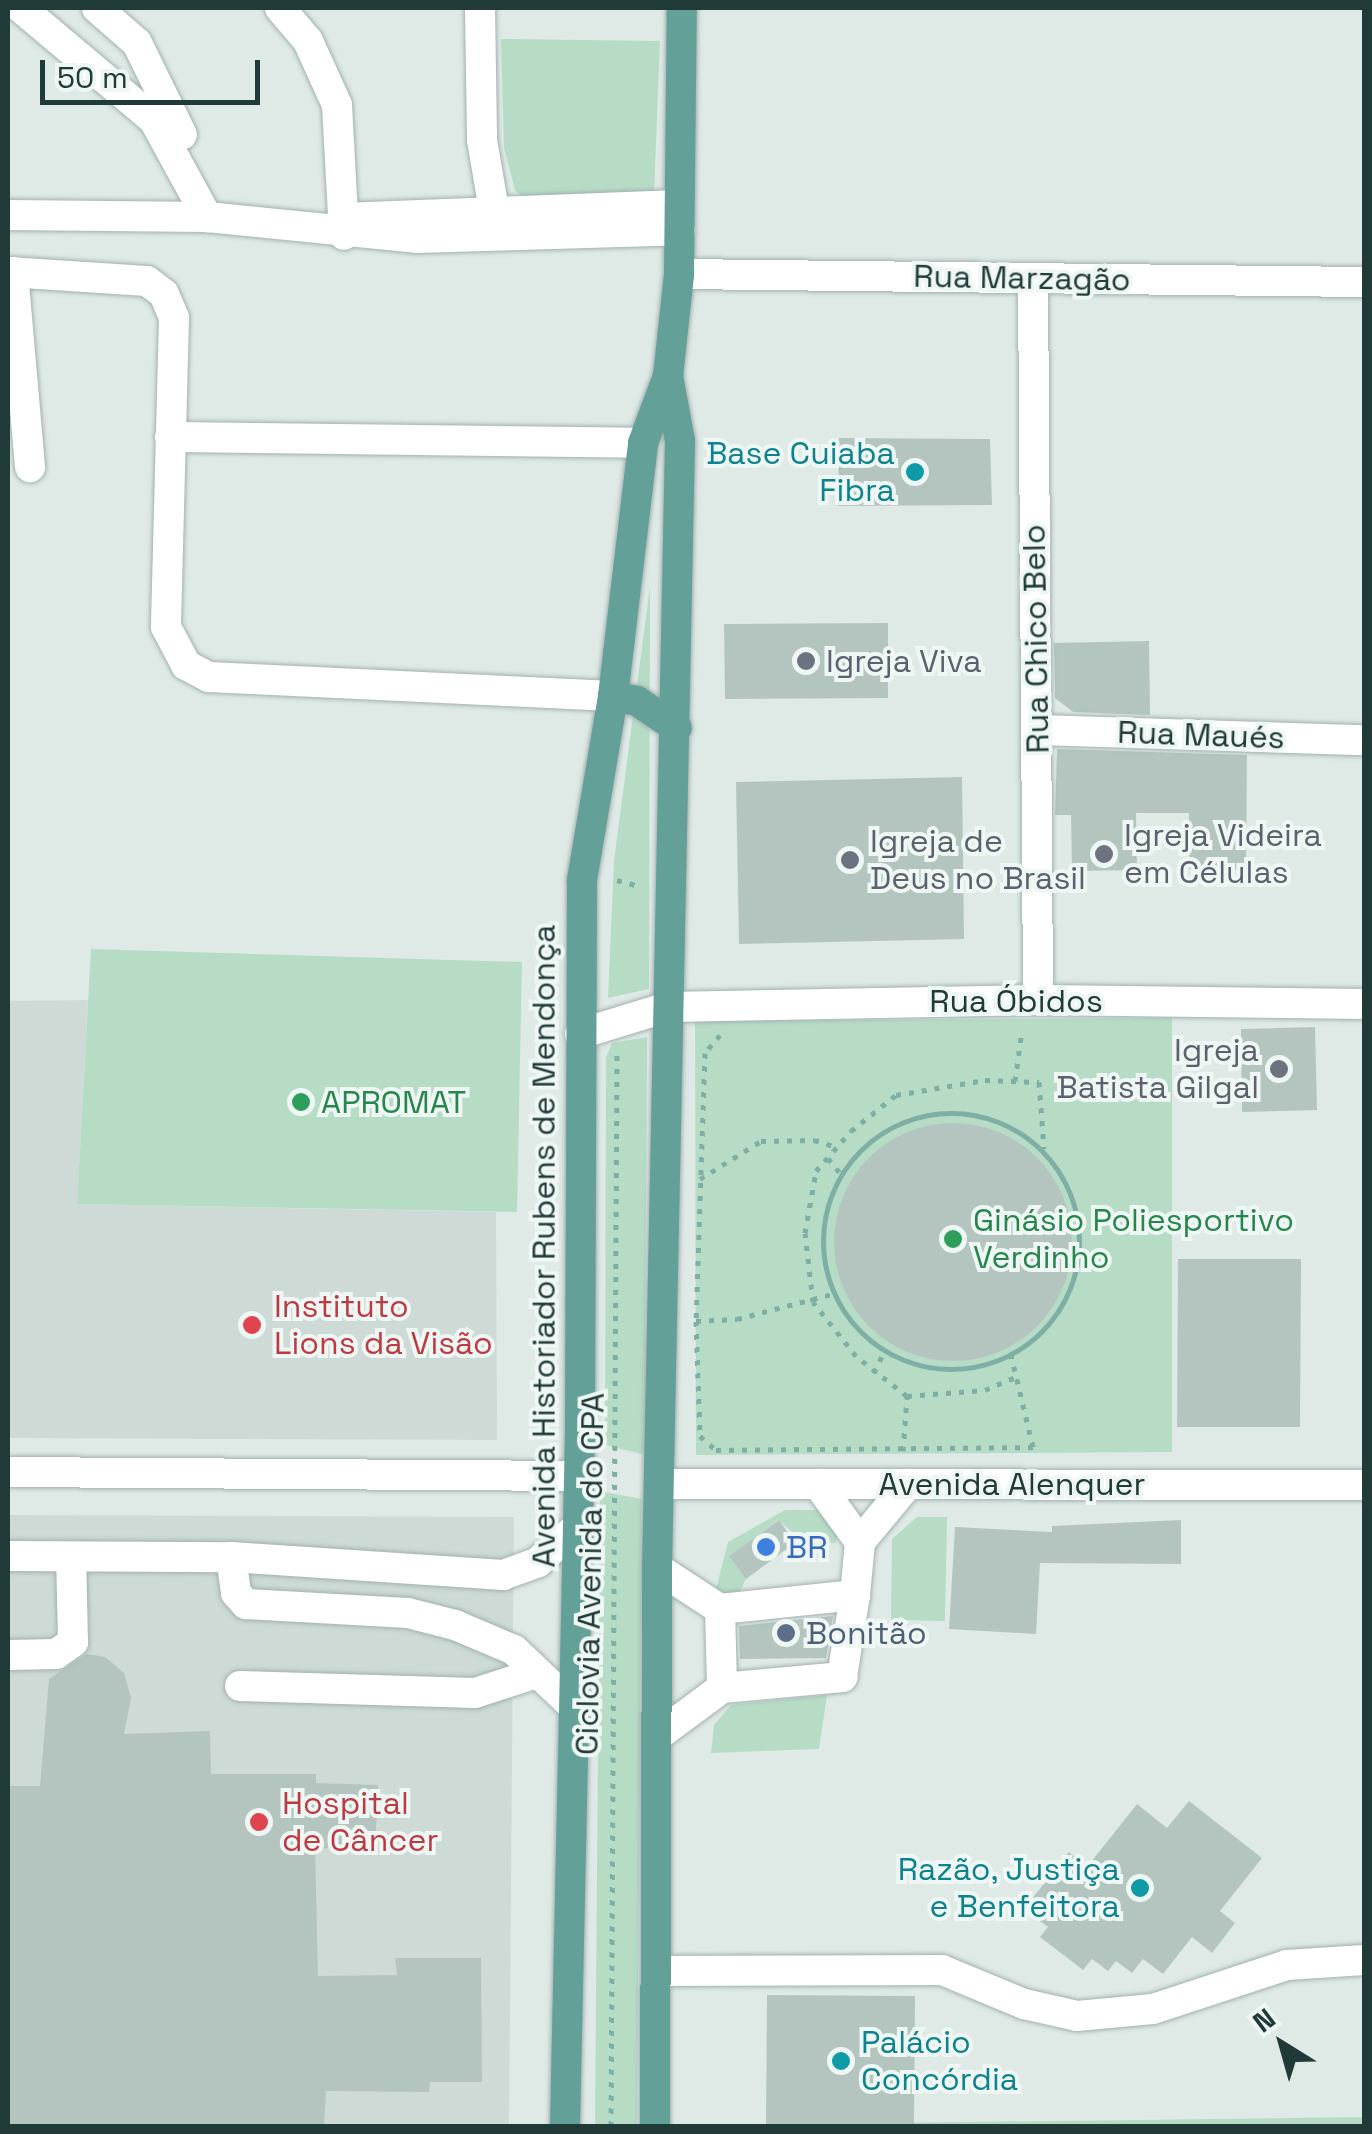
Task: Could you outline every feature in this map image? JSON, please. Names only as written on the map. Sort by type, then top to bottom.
[{"type":"main road","name":"Avenida Historiador Rubens de Mendonça","points":[[565,2126],[578,1527],[582,880],[613,696],[643,444],[668,376],[679,274],[682,8]]},
{"type":"main road","name":"Avenida Historiador Rubens de Mendonça","points":[[655,2126],[660,1734],[657,1568],[680,441],[668,376]]},
{"type":"main road","points":[[613,696],[637,702],[677,728]]},
{"type":"street","points":[[21,8],[154,120],[220,218]]},
{"type":"street","points":[[97,8],[137,42],[220,218]]},
{"type":"street","points":[[280,8],[308,41],[337,105],[338,226]]},
{"type":"street","points":[[480,8],[482,140],[496,224]]},
{"type":"street","points":[[8,215],[220,218],[338,226],[679,218]]},
{"type":"street","points":[[30,467],[10,272],[147,281],[164,294],[174,318],[166,627],[171,648],[186,665],[208,676],[613,696]]},
{"type":"street","name":"Rua Marzagão","points":[[679,274],[1364,282]]},
{"type":"street","name":"Rua Chico Belo","points":[[1031,1009],[1038,730],[1033,278]]},
{"type":"street","points":[[170,438],[643,444]]},
{"type":"street","name":"Rua Maués","points":[[1038,730],[1364,740]]},
{"type":"street","name":"Rua Óbidos","points":[[580,1034],[668,1007],[1031,1009],[1364,1004]]},
{"type":"street","points":[[8,1472],[576,1476]]},
{"type":"street","name":"Avenida Alenquer","points":[[660,1484],[1364,1485]]},
{"type":"street","points":[[818,1484],[860,1542]]},
{"type":"street","points":[[660,1734],[722,1688],[842,1677],[860,1542],[904,1484]]},
{"type":"street","points":[[8,1556],[231,1557],[503,1575],[538,1562],[578,1527]]},
{"type":"street","points":[[8,1655],[56,1654],[73,1642],[70,1556]]},
{"type":"street","points":[[231,1557],[236,1593],[246,1604],[408,1613],[501,1642],[574,1707]]},
{"type":"street","points":[[657,1568],[720,1609],[855,1595]]},
{"type":"street","points":[[720,1609],[722,1688]]},
{"type":"street","points":[[240,1686],[475,1693],[537,1673]]},
{"type":"street","points":[[657,1971],[942,1970],[1024,2004],[1077,2016],[1139,2012],[1286,1966],[1364,1960]]},
{"type":"path","points":[[617,880],[640,886]]},
{"type":"path","points":[[1015,1081],[1031,1009]]},
{"type":"path","points":[[732,1021],[705,1053],[696,1321],[700,1436],[716,1450],[1033,1448],[1022,1419],[1020,1375],[1011,1355]]},
{"type":"path","name":"Ciclovia Avenida do CPA","points":[[611,2126],[617,1022]]},
{"type":"path","points":[[1020,1375],[984,1390],[907,1396],[874,1372],[813,1302],[805,1233],[816,1171],[896,1095],[1015,1081],[1039,1082],[1044,1151],[1076,1211],[1077,1265],[1048,1326],[1011,1355],[975,1368],[937,1369],[883,1354],[832,1294],[822,1249],[826,1210],[841,1174],[866,1144],[899,1124],[937,1114],[976,1115],[1013,1128],[1044,1151]]},
{"type":"path","points":[[700,1179],[760,1141],[814,1140],[837,1147]]},
{"type":"path","points":[[828,1158],[841,1174]]},
{"type":"path","points":[[696,1321],[736,1319],[832,1294]]},
{"type":"path","points":[[874,1372],[883,1354]]},
{"type":"path","points":[[904,1484],[907,1396]]},
{"type":"shaded area","name":"Instituto Lions da Visão","points":[[88,1000],[77,1204],[496,1212],[497,1440],[8,1438],[8,1001]]},
{"type":"shaded area","name":"Hospital de Câncer","points":[[8,1515],[514,1517],[509,2126],[8,2126]]},
{"type":"green space","points":[[501,39],[660,41],[654,194],[528,203],[515,190],[504,148]]},
{"type":"green space","points":[[650,586],[649,989],[608,998],[614,861]]},
{"type":"green space","name":"APROMAT","points":[[91,949],[522,962],[517,1212],[77,1204]]},
{"type":"green space","points":[[1172,1018],[1172,1452],[696,1455],[695,1021]]},
{"type":"green space","points":[[647,1037],[645,1455],[605,1445],[606,1057],[612,1043]]},
{"type":"green space","points":[[600,1491],[642,1499],[637,2126],[595,2126]]},
{"type":"green space","points":[[785,1510],[828,1510],[837,1522],[836,1543],[804,1542],[778,1520],[730,1556],[746,1579],[738,1595],[715,1593],[728,1542]]},
{"type":"green space","points":[[917,1517],[947,1517],[945,1621],[891,1620],[892,1539]]},
{"type":"green space","points":[[827,1695],[819,1749],[711,1753],[714,1725],[731,1705]]},
{"type":"green space","points":[[1364,2117],[1364,2126],[731,2126],[731,2125]]},
{"type":"building","name":"Base Cuiaba Fibra","points":[[839,438],[990,439],[992,505],[838,506]]},
{"type":"building","name":"Igreja Viva","points":[[888,623],[888,698],[725,699],[724,624]]},
{"type":"building","points":[[1149,641],[1150,715],[1073,712],[1055,698],[1054,643]]},
{"type":"building","points":[[1057,749],[1247,755],[1246,870],[1189,869],[1189,813],[1136,813],[1137,870],[1072,871],[1071,815],[1055,815]]},
{"type":"building","name":"Igreja de Deus no Brasil","points":[[962,777],[964,939],[739,944],[736,782]]},
{"type":"building","name":"Igreja Batista Gilgal","points":[[1315,1027],[1317,1110],[1242,1112],[1241,1029]]},
{"type":"building","name":"Ginásio Poliesportivo Verdinho","points":[[953,1123],[999,1132],[1037,1158],[1063,1196],[1072,1242],[1063,1288],[1037,1326],[999,1352],[953,1361],[907,1352],[869,1326],[843,1288],[834,1242],[843,1196],[869,1158],[907,1132]]},
{"type":"building","points":[[1178,1259],[1301,1259],[1300,1427],[1177,1427]]},
{"type":"building","name":"BR","points":[[779,1520],[795,1543],[746,1579],[729,1556]]},
{"type":"building","points":[[1181,1520],[1181,1564],[1040,1563],[1036,1634],[949,1629],[955,1527],[1052,1532],[1052,1526]]},
{"type":"building","name":"Bonitão","points":[[833,1616],[826,1658],[740,1659],[739,1626]]},
{"type":"building","points":[[87,1654],[105,1657],[124,1673],[131,1698],[124,1734],[210,1731],[211,1774],[316,1774],[316,1783],[378,1785],[375,1849],[315,1848],[318,1976],[397,1975],[395,1958],[481,1958],[482,2082],[430,2082],[429,2092],[326,2091],[324,2126],[8,2126],[8,1786],[40,1786],[49,1679]]},
{"type":"building","name":"Razão, Justiça e Benfeitora","points":[[1189,1801],[1262,1858],[1220,1911],[1235,1923],[1212,1953],[1192,1937],[1163,1974],[1143,1959],[1132,1973],[1116,1961],[1108,1971],[1092,1959],[1083,1970],[1040,1937],[1048,1927],[1024,1909],[1069,1852],[1087,1867],[1137,1804],[1167,1828]]},
{"type":"building","name":"Palácio Concórdia","points":[[767,1995],[915,1996],[914,2126],[766,2126]]},
{"type":"place","name":"Base Cuiaba Fibra","points":[[915,472]]},
{"type":"place","name":"Igreja Viva","points":[[806,661]]},
{"type":"place","name":"Igreja Videira em Células","points":[[1104,854]]},
{"type":"place","name":"Igreja de Deus no Brasil","points":[[850,860]]},
{"type":"place","name":"Igreja Batista Gilgal","points":[[1279,1069]]},
{"type":"place","name":"APROMAT","points":[[301,1102]]},
{"type":"place","name":"Ginásio Poliesportivo Verdinho","points":[[953,1239]]},
{"type":"place","name":"Instituto Lions da Visão","points":[[252,1325]]},
{"type":"place","name":"BR","points":[[766,1547]]},
{"type":"place","name":"Bonitão","points":[[786,1633]]},
{"type":"place","name":"Hospital de Câncer","points":[[259,1822]]},
{"type":"place","name":"Razão, Justiça e Benfeitora","points":[[1140,1888]]},
{"type":"place","name":"Palácio Concórdia","points":[[841,2061]]}]
